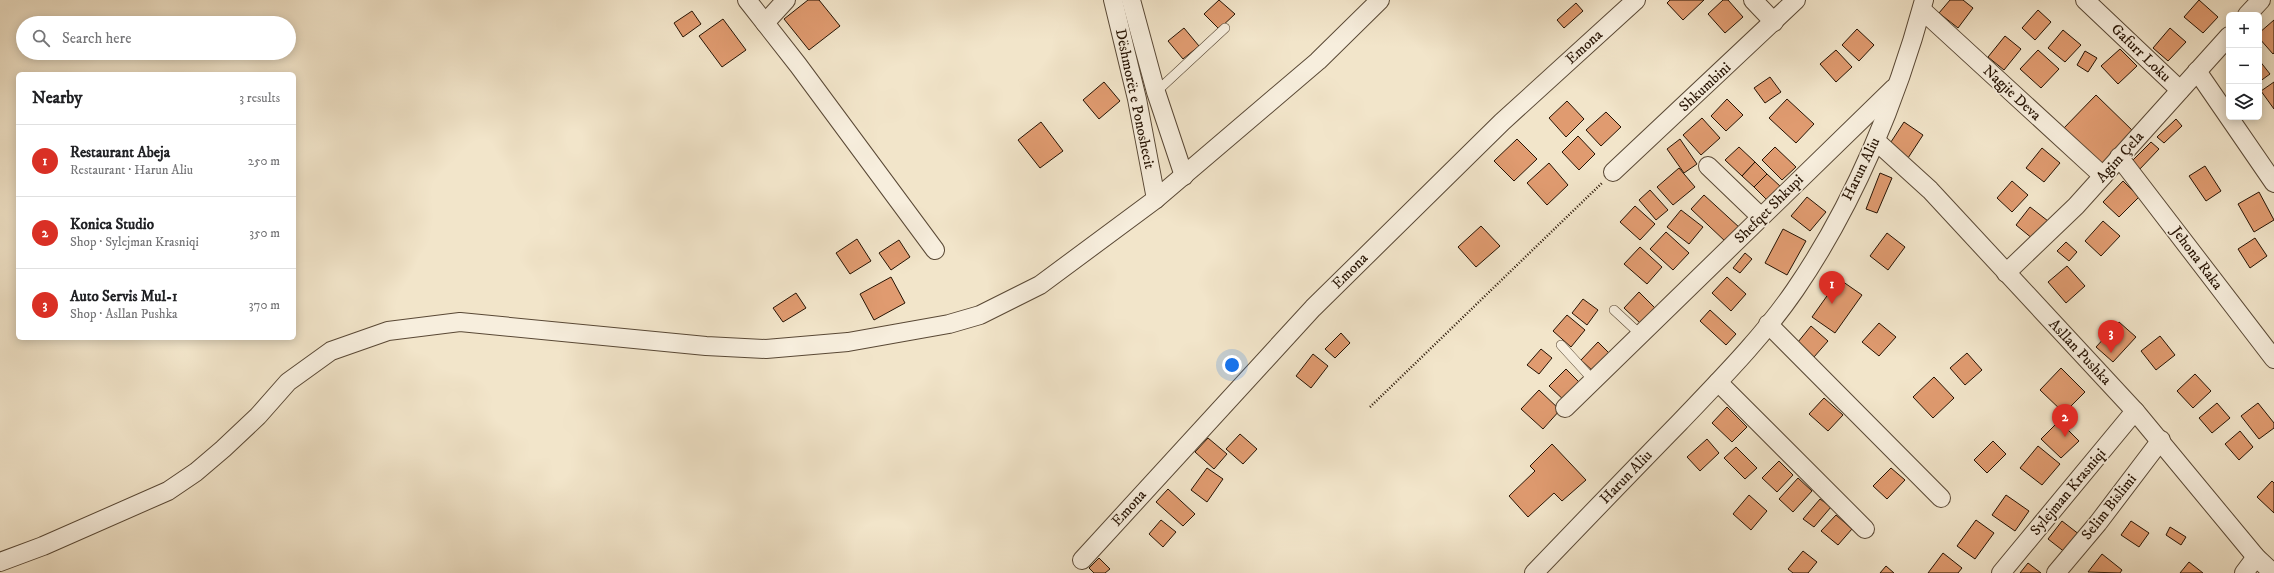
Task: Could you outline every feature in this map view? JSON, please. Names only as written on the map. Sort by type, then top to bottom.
[{"type":"street","points":[[747,0],[934,250]]},
{"type":"street","points":[[765,23],[786,0]]},
{"type":"street","name":"Dëshmorët e Ponoshecit","points":[[1113,0],[1124,41],[1156,199]]},
{"type":"street","name":"Dëshmorët e Ponoshecit","points":[[1131,0],[1156,92],[1184,176]]},
{"type":"street","points":[[0,562],[43,546],[168,491],[196,472],[223,449],[258,416],[288,382],[331,351],[388,331],[460,322],[740,349],[766,349],[848,342],[950,324],[980,316],[1040,285],[1156,199],[1318,61],[1380,0]]},
{"type":"street","name":"Emona","points":[[1082,560],[1312,308],[1502,122],[1636,0]]},
{"type":"street","points":[[1754,0],[1774,22]]},
{"type":"street","name":"Shkumbini","points":[[1613,172],[1796,0]]},
{"type":"street","name":"Gafurr Loku","points":[[2085,0],[2180,90]]},
{"type":"street","points":[[2250,12],[2261,0]]},
{"type":"street","name":"Harun Aliu","points":[[1534,573],[1718,382],[1795,290],[1840,214],[1876,140],[1897,84],[1923,5]]},
{"type":"street","name":"Nagjie Deva","points":[[1923,5],[2103,176]]},
{"type":"street","points":[[1124,41],[1140,36]]},
{"type":"street","name":"Agim Çela","points":[[2006,273],[2076,206],[2226,39]]},
{"type":"street","points":[[2197,71],[2274,183]]},
{"type":"street","name":"Shefqet Shkupi","points":[[1565,408],[1897,84]]},
{"type":"street","name":"Asllan Pushka","points":[[1876,140],[1930,190],[2135,411],[2161,440],[2256,557],[2273,573]]},
{"type":"street","name":"Jehona Raka","points":[[2119,157],[2274,359]]},
{"type":"street","points":[[1708,166],[1761,217]]},
{"type":"street","points":[[1768,324],[1941,498]]},
{"type":"street","points":[[1718,382],[1865,529]]},
{"type":"street","name":"Sylejman Krasniqi","points":[[2001,573],[2135,411]]},
{"type":"street","name":"Selim Bislimi","points":[[2056,573],[2098,523],[2161,440]]},
{"type":"street","points":[[2244,573],[2256,557]]},
{"type":"lane","points":[[1156,92],[1225,28]]},
{"type":"lane","points":[[1614,310],[1641,335]]},
{"type":"lane","points":[[1561,345],[1593,380]]},
{"type":"path","points":[[1370,407],[1613,172]]},
{"type":"building","points":[[808,0],[819,0],[840,26],[809,50],[784,19]]},
{"type":"building","points":[[1219,0],[1235,14],[1219,29],[1204,14]]},
{"type":"building","points":[[1670,0],[1704,0],[1683,20],[1667,3]]},
{"type":"building","points":[[1723,0],[1728,0],[1743,17],[1725,33],[1708,14]]},
{"type":"building","points":[[1950,0],[1963,0],[1973,8],[1958,28],[1939,13]]},
{"type":"building","points":[[2199,0],[2218,17],[2203,33],[2184,17]]},
{"type":"building","points":[[1576,3],[1583,11],[1564,28],[1557,20]]},
{"type":"building","points":[[2038,10],[2051,22],[2035,40],[2022,28]]},
{"type":"building","points":[[692,11],[701,24],[683,37],[674,23]]},
{"type":"building","points":[[723,19],[746,50],[722,67],[699,36]]},
{"type":"building","points":[[2274,20],[2273,54],[2262,41],[2262,30]]},
{"type":"building","points":[[1184,28],[1199,46],[1183,59],[1168,41]]},
{"type":"building","points":[[2170,28],[2186,42],[2168,61],[2153,48]]},
{"type":"building","points":[[1857,29],[1874,45],[1859,61],[1842,45]]},
{"type":"building","points":[[2063,30],[2081,45],[2065,62],[2048,48]]},
{"type":"building","points":[[2005,36],[2021,49],[2004,70],[1988,57]]},
{"type":"building","points":[[2120,49],[2137,66],[2118,84],[2101,66]]},
{"type":"building","points":[[1836,50],[1852,67],[1836,82],[1820,64]]},
{"type":"building","points":[[2038,50],[2059,69],[2041,88],[2020,69]]},
{"type":"building","points":[[2085,51],[2097,58],[2088,72],[2077,65]]},
{"type":"building","points":[[2262,64],[2270,74],[2262,80]]},
{"type":"building","points":[[1770,77],[1781,92],[1765,103],[1754,88]]},
{"type":"building","points":[[1104,82],[1120,101],[1099,119],[1083,100]]},
{"type":"building","points":[[2274,82],[2274,109],[2262,92],[2262,90]]},
{"type":"building","points":[[2096,95],[2134,132],[2101,165],[2063,129]]},
{"type":"building","points":[[1727,99],[1743,115],[1726,131],[1711,116]]},
{"type":"building","points":[[1787,99],[1814,124],[1796,143],[1769,118]]},
{"type":"building","points":[[1567,101],[1584,119],[1566,137],[1549,118]]},
{"type":"building","points":[[1606,112],[1621,127],[1601,146],[1586,130]]},
{"type":"building","points":[[1702,118],[1720,138],[1701,155],[1683,135]]},
{"type":"building","points":[[2176,119],[2182,126],[2164,143],[2157,137]]},
{"type":"building","points":[[1041,122],[1063,151],[1040,168],[1018,140]]},
{"type":"building","points":[[1904,122],[1923,135],[1908,158],[1889,145]]},
{"type":"building","points":[[1578,136],[1595,154],[1579,170],[1562,152]]},
{"type":"building","points":[[1517,139],[1537,159],[1514,181],[1494,161]]},
{"type":"building","points":[[1680,139],[1697,164],[1684,173],[1667,149]]},
{"type":"building","points":[[2151,142],[2159,149],[2138,171],[2130,163]]},
{"type":"building","points":[[1739,147],[1755,162],[1742,176],[1725,160]]},
{"type":"building","points":[[1775,147],[1796,167],[1782,180],[1762,160]]},
{"type":"building","points":[[2042,148],[2060,163],[2044,182],[2026,168]]},
{"type":"building","points":[[1755,162],[1767,174],[1754,187],[1742,176]]},
{"type":"building","points":[[1549,163],[1568,185],[1547,205],[1527,183]]},
{"type":"building","points":[[2205,166],[2221,191],[2206,201],[2189,176]]},
{"type":"building","points":[[1679,168],[1695,187],[1673,205],[1657,187]]},
{"type":"building","points":[[1880,173],[1892,178],[1877,213],[1866,209]]},
{"type":"building","points":[[1767,174],[1781,187],[1768,201],[1754,187]]},
{"type":"building","points":[[2012,181],[2028,195],[2012,212],[1997,198]]},
{"type":"building","points":[[2123,181],[2139,197],[2119,217],[2103,202]]},
{"type":"building","points":[[1650,190],[1668,210],[1656,220],[1639,200]]},
{"type":"building","points":[[2259,192],[2274,220],[2254,232],[2238,204]]},
{"type":"building","points":[[1704,195],[1740,228],[1726,242],[1691,209]]},
{"type":"building","points":[[1807,197],[1826,212],[1810,231],[1791,216]]},
{"type":"building","points":[[1635,206],[1655,224],[1640,240],[1620,222]]},
{"type":"building","points":[[2030,207],[2048,221],[2033,239],[2016,225]]},
{"type":"building","points":[[1681,210],[1703,227],[1689,244],[1667,227]]},
{"type":"building","points":[[2103,221],[2120,236],[2101,256],[2085,241]]},
{"type":"building","points":[[1481,226],[1500,246],[1476,267],[1458,247]]},
{"type":"building","points":[[1783,229],[1806,241],[1787,275],[1765,263]]},
{"type":"building","points":[[1666,232],[1689,253],[1673,270],[1650,249]]},
{"type":"building","points":[[1887,233],[1905,247],[1888,270],[1870,256]]},
{"type":"building","points":[[2255,238],[2267,256],[2250,268],[2238,249]]},
{"type":"building","points":[[857,239],[871,261],[850,274],[836,253]]},
{"type":"building","points":[[899,240],[910,257],[891,270],[879,253]]},
{"type":"building","points":[[2066,242],[2077,252],[2069,261],[2057,251]]},
{"type":"building","points":[[1640,247],[1662,267],[1647,284],[1624,264]]},
{"type":"building","points":[[1745,253],[1752,259],[1740,273],[1733,268]]},
{"type":"building","points":[[2067,266],[2085,286],[2066,303],[2048,282]]},
{"type":"building","points":[[891,277],[905,303],[874,320],[860,294]]},
{"type":"building","points":[[1727,277],[1746,294],[1731,311],[1712,293]]},
{"type":"building","points":[[1839,279],[1862,295],[1835,333],[1812,317]]},
{"type":"building","points":[[1639,292],[1656,309],[1641,324],[1624,308]]},
{"type":"building","points":[[796,293],[806,308],[783,322],[773,308]]},
{"type":"building","points":[[1583,299],[1598,310],[1587,325],[1572,313]]},
{"type":"building","points":[[1710,310],[1736,334],[1726,345],[1700,321]]},
{"type":"building","points":[[1567,315],[1585,330],[1571,347],[1553,331]]},
{"type":"building","points":[[2119,322],[2136,337],[2113,362],[2096,347]]},
{"type":"building","points":[[1879,323],[1896,337],[1879,356],[1862,342]]},
{"type":"building","points":[[1811,326],[1828,341],[1814,357],[1798,342]]},
{"type":"building","points":[[1341,333],[1350,343],[1335,358],[1325,349]]},
{"type":"building","points":[[2160,336],[2175,355],[2156,370],[2141,351]]},
{"type":"building","points":[[1598,342],[1612,356],[1595,373],[1581,360]]},
{"type":"building","points":[[1541,349],[1552,358],[1539,374],[1527,365]]},
{"type":"building","points":[[1967,353],[1982,370],[1965,385],[1950,368]]},
{"type":"building","points":[[1313,354],[1328,366],[1311,388],[1296,376]]},
{"type":"building","points":[[2061,368],[2085,392],[2064,413],[2040,390]]},
{"type":"building","points":[[1566,369],[1583,386],[1567,403],[1549,386]]},
{"type":"building","points":[[2195,374],[2211,391],[2193,408],[2177,391]]},
{"type":"building","points":[[1934,377],[1954,398],[1933,418],[1913,397]]},
{"type":"building","points":[[1539,390],[1560,410],[1543,429],[1521,409]]},
{"type":"building","points":[[1824,398],[1843,415],[1828,431],[1809,414]]},
{"type":"building","points":[[2217,403],[2230,418],[2212,433],[2199,418]]},
{"type":"building","points":[[2258,403],[2274,423],[2274,428],[2259,439],[2241,416]]},
{"type":"building","points":[[1727,407],[1747,427],[1732,442],[1712,423]]},
{"type":"building","points":[[2059,421],[2079,441],[2061,458],[2041,439]]},
{"type":"building","points":[[2240,431],[2253,447],[2239,460],[2225,444]]},
{"type":"building","points":[[1240,434],[1257,449],[1243,464],[1226,449]]},
{"type":"building","points":[[1208,438],[1227,454],[1214,469],[1195,452]]},
{"type":"building","points":[[1707,439],[1719,453],[1700,471],[1687,457]]},
{"type":"building","points":[[1993,441],[2006,454],[1987,473],[1974,460]]},
{"type":"building","points":[[1552,444],[1586,480],[1562,501],[1554,493],[1528,517],[1509,496],[1535,471],[1530,466]]},
{"type":"building","points":[[2038,446],[2060,464],[2042,485],[2020,468]]},
{"type":"building","points":[[1736,447],[1757,468],[1745,479],[1724,458]]},
{"type":"building","points":[[1779,461],[1793,475],[1777,492],[1762,478]]},
{"type":"building","points":[[1207,468],[1223,479],[1207,502],[1191,490]]},
{"type":"building","points":[[1891,468],[1905,480],[1887,499],[1873,486]]},
{"type":"building","points":[[1798,478],[1812,491],[1793,512],[1779,499]]},
{"type":"building","points":[[2272,481],[2274,483],[2274,513],[2257,497]]},
{"type":"building","points":[[1168,489],[1195,514],[1183,526],[1156,502]]},
{"type":"building","points":[[1749,495],[1767,511],[1751,530],[1733,514]]},
{"type":"building","points":[[2006,495],[2029,511],[2015,531],[1992,515]]},
{"type":"building","points":[[1820,499],[1831,507],[1814,527],[1803,519]]},
{"type":"building","points":[[1836,515],[1852,529],[1838,545],[1821,531]]},
{"type":"building","points":[[1161,520],[1176,532],[1163,547],[1149,534]]},
{"type":"building","points":[[1976,520],[1994,533],[1975,559],[1957,546]]},
{"type":"building","points":[[2062,521],[2080,535],[2066,553],[2048,539]]},
{"type":"building","points":[[2131,521],[2149,533],[2139,547],[2121,535]]},
{"type":"building","points":[[2170,527],[2186,537],[2181,545],[2166,535]]},
{"type":"building","points":[[1803,551],[1817,562],[1808,573],[1793,573],[1788,569]]},
{"type":"building","points":[[1943,553],[1962,568],[1958,573],[1928,573]]},
{"type":"building","points":[[2102,554],[2122,570],[2120,573],[2088,572]]},
{"type":"building","points":[[1099,558],[1110,569],[1105,573],[1094,573],[1089,568]]},
{"type":"building","points":[[2189,562],[2203,573],[2180,573]]},
{"type":"building","points":[[2028,563],[2041,573],[2020,573]]},
{"type":"building","points":[[1886,566],[1894,573],[1880,573]]},
{"type":"place","name":"Restaurant Abeja","points":[[1832,304]]},
{"type":"place","name":"Auto Servis Mul-1","points":[[2111,353]]},
{"type":"place","name":"Konica Studio","points":[[2065,437]]}]
